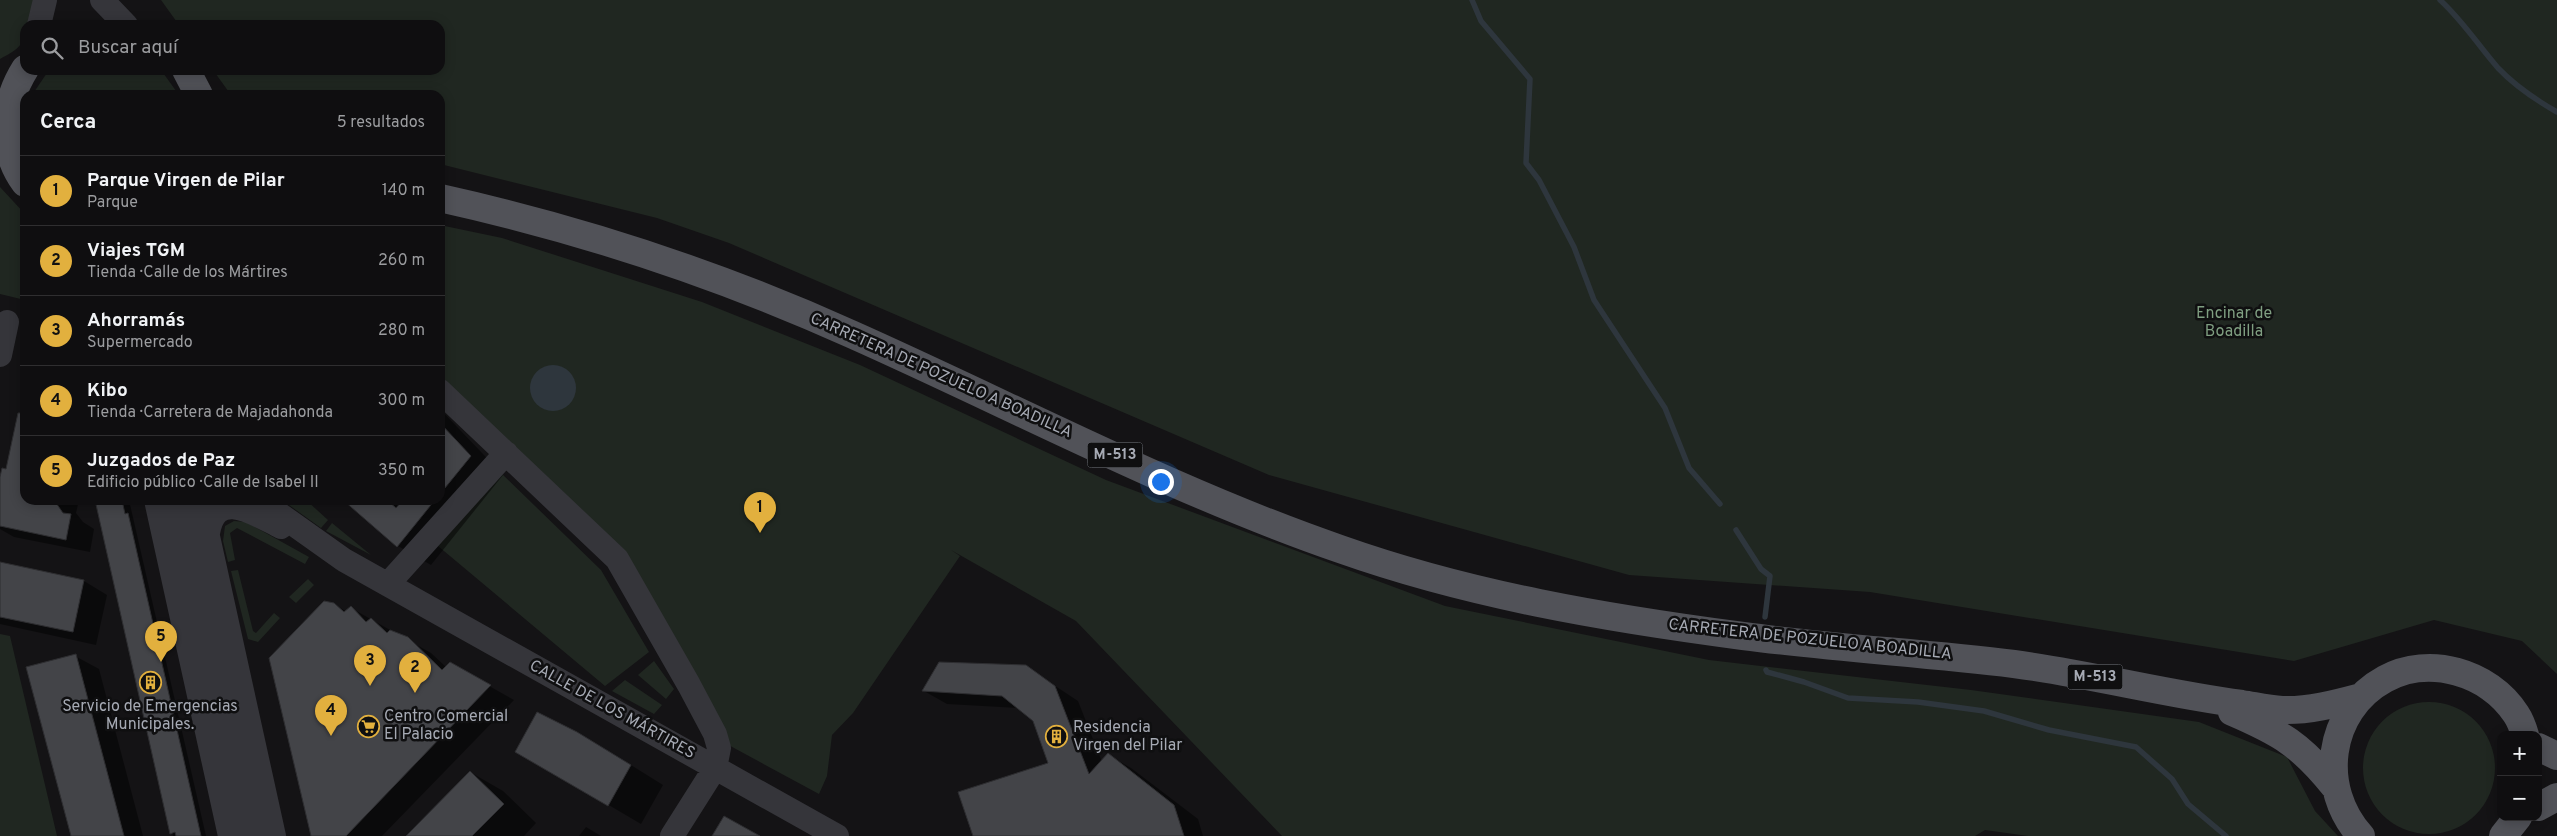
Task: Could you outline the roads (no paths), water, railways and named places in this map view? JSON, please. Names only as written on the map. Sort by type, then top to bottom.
[{"type":"main road","points":[[188,75],[196,90]]},
{"type":"main road","points":[[13,167],[7,123],[14,78]]},
{"type":"main road","name":"CARRETERA DE POZUELO A BOADILLA","points":[[445,199],[503,212],[597,239],[713,278],[845,331],[1191,490],[1340,549],[1429,577],[1574,610],[1747,637],[1963,658],[2069,671],[2203,700],[2283,710],[2322,707],[2361,697]]},
{"type":"main road","name":"M-513","points":[[2361,836],[2352,826],[2341,807],[2334,786],[2332,762],[2336,738],[2346,716],[2361,697],[2385,679],[2413,669],[2443,668],[2472,676],[2497,692],[2517,714],[2524,731]]},
{"type":"main road","name":"CARRETERA DE POZUELO A BOADILLA","points":[[2203,700],[2263,725],[2288,740],[2312,759],[2334,786]]},
{"type":"main road","points":[[2542,749],[2557,756]]},
{"type":"main road","points":[[2542,806],[2557,797]]},
{"type":"street","points":[[40,20],[45,0]]},
{"type":"street","points":[[102,0],[121,20]]},
{"type":"street","points":[[0,356],[11,323]]},
{"type":"street","points":[[445,396],[616,559],[690,685],[715,734],[719,748],[715,768],[672,836]]},
{"type":"street","points":[[388,584],[506,453]]},
{"type":"street","points":[[157,505],[230,836]]},
{"type":"street","points":[[179,505],[253,836]]},
{"type":"street","points":[[201,505],[274,836]]},
{"type":"street","name":"CALLE DE LOS MÁRTIRES","points":[[269,505],[324,547]]},
{"type":"street","name":"CALLE DE LOS MÁRTIRES","points":[[208,533],[210,520],[221,509],[243,509],[324,547],[836,836]]},
{"type":"waterway","points":[[1472,0],[1481,21],[1530,79],[1526,163],[1539,180],[1574,247],[1594,300],[1665,408],[1689,468],[1720,504]]},
{"type":"waterway","points":[[2440,0],[2511,81],[2557,112]]},
{"type":"waterway","points":[[1736,530],[1761,569],[1770,576],[1765,617]]},
{"type":"waterway","points":[[1766,670],[1767,672],[1804,682],[1848,698],[1918,702],[1984,711],[2049,730],[2136,747],[2172,779],[2188,804],[2226,836]]},
{"type":"place","name":"Parque Virgen de Pilar","points":[[760,533]]},
{"type":"place","name":"Juzgados de Paz","points":[[161,662]]},
{"type":"place","name":"Servicio de Emergencias Municipales.","points":[[150,683]]},
{"type":"place","name":"Ahorramás","points":[[370,686]]},
{"type":"place","name":"Viajes TGM","points":[[415,693]]},
{"type":"place","name":"Centro Comercial El Palacio","points":[[368,726]]},
{"type":"place","name":"Kibo","points":[[331,736]]},
{"type":"place","name":"Residencia Virgen del Pilar","points":[[1057,737]]},
{"type":"park label","name":"Encinar de Boadilla","points":[[2234,323]]}]
